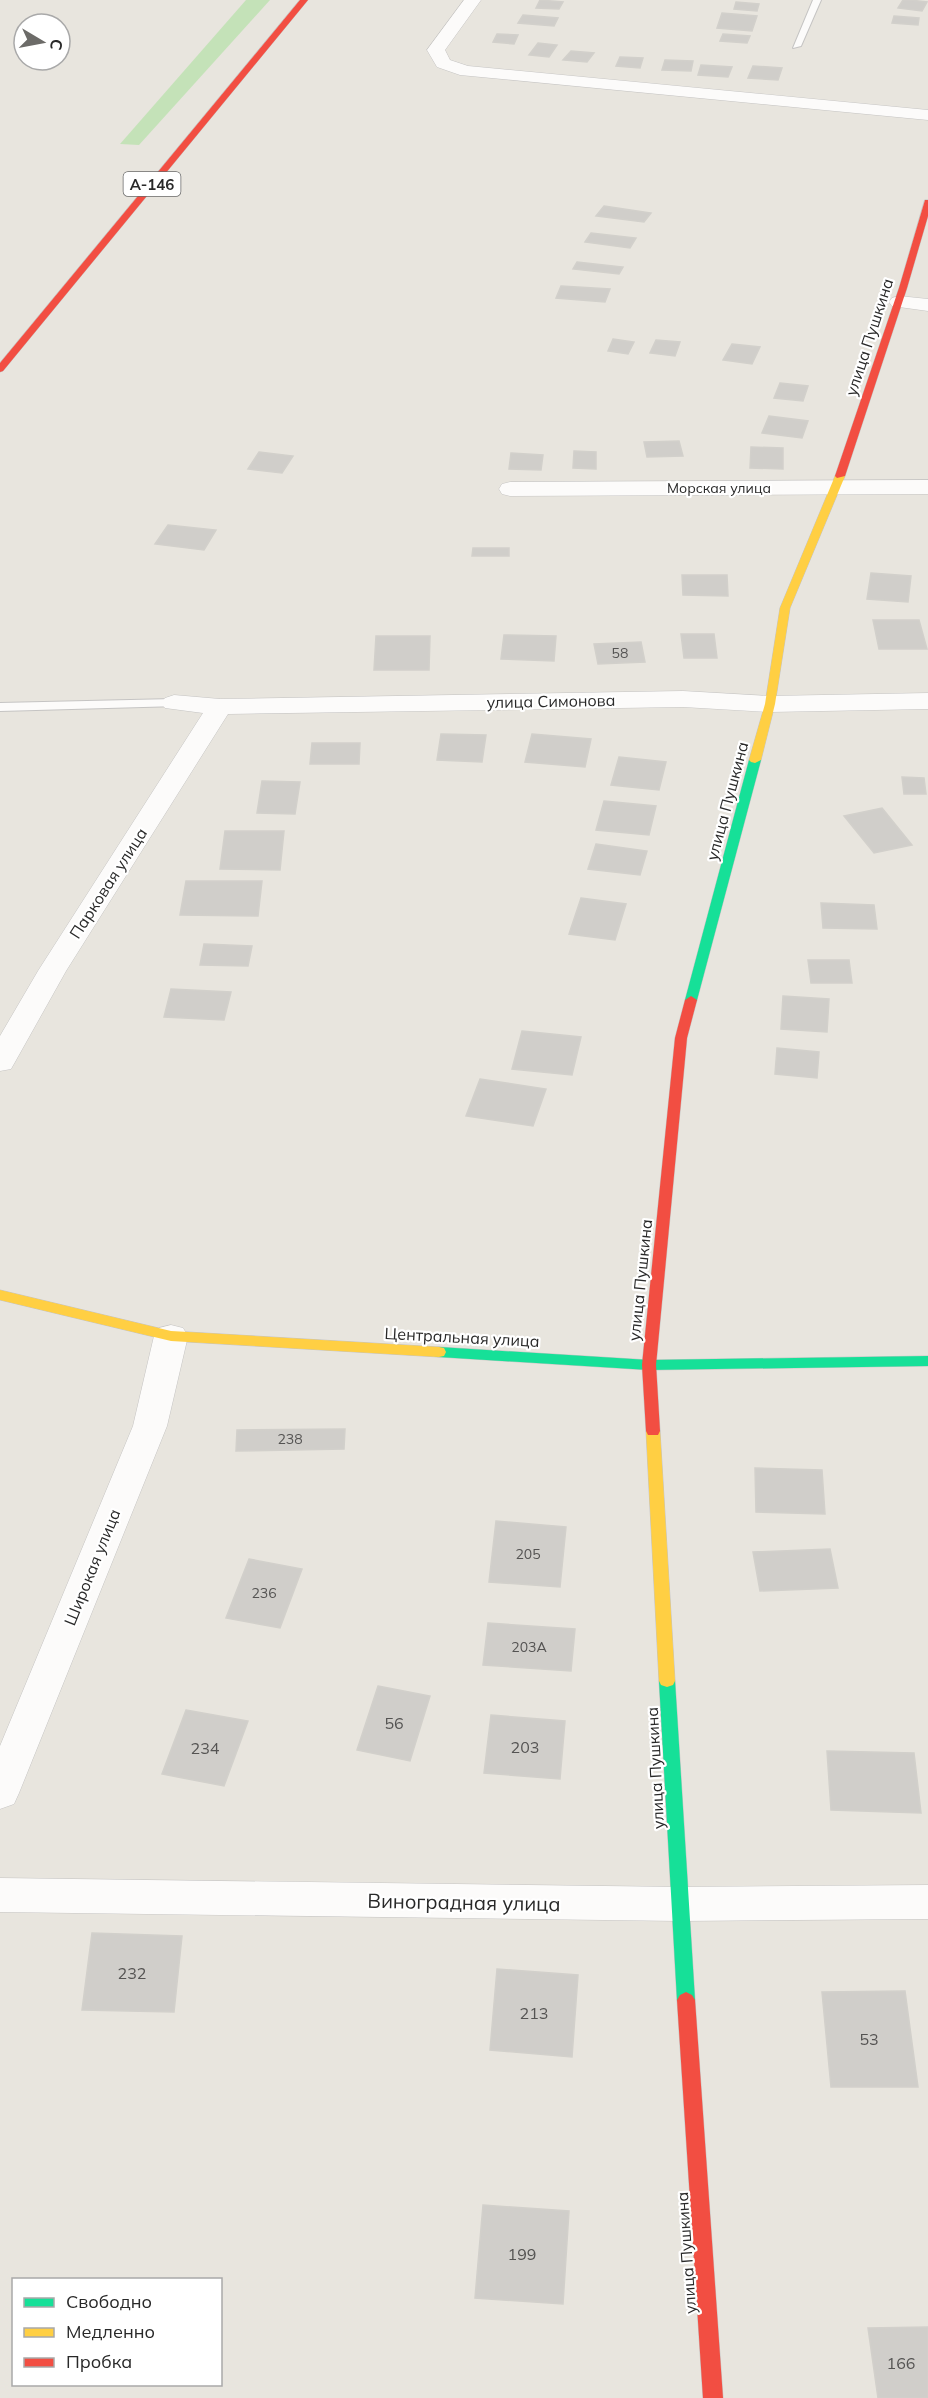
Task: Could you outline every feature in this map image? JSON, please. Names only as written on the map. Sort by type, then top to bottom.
[{"type":"main road","name":"А-146","points":[[0,369],[304,0]]},
{"type":"main road","name":"улица Пушкина","points":[[712,2398],[680,1904],[649,1365],[681,1038],[770,704],[784,608],[836,488],[899,302],[928,202]]},
{"type":"main road","name":"Центральная улица","points":[[0,1295],[171,1336],[649,1365],[928,1361]]},
{"type":"street","points":[[473,0],[436,50],[443,63],[466,71],[928,115]]},
{"type":"street","points":[[899,302],[928,305]]},
{"type":"street","name":"Морская улица","points":[[510,489],[928,487]]},
{"type":"street","name":"улица Симонова","points":[[174,703],[220,707],[683,699],[770,704],[928,701]]},
{"type":"street","name":"Парковая улица","points":[[0,1062],[52,971],[220,707]]},
{"type":"street","name":"Широкая улица","points":[[0,1793],[150,1426],[171,1336]]},
{"type":"street","name":"Виноградная улица","points":[[0,1895],[680,1904],[928,1902]]},
{"type":"lane","points":[[796,46],[817,0]]},
{"type":"lane","points":[[0,707],[174,703]]},
{"type":"green space","points":[[246,0],[270,0],[139,145],[120,144]]},
{"type":"building","points":[[540,0],[563,2],[559,9],[536,8]]},
{"type":"building","points":[[903,0],[927,2],[922,11],[898,8]]},
{"type":"building","points":[[736,2],[759,4],[757,11],[734,9]]},
{"type":"building","points":[[722,13],[757,16],[752,31],[717,28]]},
{"type":"building","points":[[523,15],[558,18],[554,26],[518,23]]},
{"type":"building","points":[[894,16],[919,18],[918,25],[892,23]]},
{"type":"building","points":[[497,34],[518,35],[514,44],[493,42]]},
{"type":"building","points":[[723,34],[750,36],[747,43],[720,41]]},
{"type":"building","points":[[538,43],[557,45],[549,57],[529,55]]},
{"type":"building","points":[[571,51],[594,53],[587,62],[563,60]]},
{"type":"building","points":[[620,57],[643,58],[640,68],[616,66]]},
{"type":"building","points":[[665,60],[693,61],[691,71],[662,70]]},
{"type":"building","points":[[701,65],[732,67],[728,77],[698,75]]},
{"type":"building","points":[[753,66],[782,68],[778,80],[748,78]]},
{"type":"building","points":[[604,206],[651,213],[644,222],[596,216]]},
{"type":"building","points":[[591,233],[636,238],[630,248],[585,242]]},
{"type":"building","points":[[577,262],[623,267],[619,274],[573,269]]},
{"type":"building","points":[[561,286],[610,289],[605,302],[556,298]]},
{"type":"building","points":[[613,339],[634,342],[628,354],[608,351]]},
{"type":"building","points":[[656,340],[680,342],[675,356],[650,353]]},
{"type":"building","points":[[732,344],[760,347],[752,364],[723,360]]},
{"type":"building","points":[[780,383],[808,386],[803,401],[774,398]]},
{"type":"building","points":[[769,416],[808,421],[802,438],[762,433]]},
{"type":"building","points":[[679,441],[683,456],[647,457],[644,442]]},
{"type":"building","points":[[751,447],[783,448],[783,469],[750,468]]},
{"type":"building","points":[[574,451],[596,452],[596,469],[573,468]]},
{"type":"building","points":[[259,452],[293,456],[282,473],[248,469]]},
{"type":"building","points":[[511,453],[543,455],[541,470],[509,469]]},
{"type":"building","points":[[168,525],[216,530],[204,550],[155,544]]},
{"type":"building","points":[[473,548],[509,548],[509,556],[472,556]]},
{"type":"building","points":[[871,573],[911,576],[908,602],[867,599]]},
{"type":"building","points":[[682,575],[727,575],[728,596],[683,595]]},
{"type":"building","points":[[873,620],[919,620],[927,649],[879,649]]},
{"type":"building","points":[[681,634],[714,634],[717,658],[684,658]]},
{"type":"building","points":[[504,635],[556,636],[554,661],[501,659]]},
{"type":"building","points":[[376,636],[430,636],[429,670],[374,670]]},
{"type":"building","points":[[641,642],[645,662],[598,664],[594,644]]},
{"type":"building","points":[[441,734],[486,735],[482,762],[437,760]]},
{"type":"building","points":[[532,734],[591,739],[585,767],[525,762]]},
{"type":"building","points":[[312,743],[360,743],[359,764],[310,764]]},
{"type":"building","points":[[619,757],[666,762],[659,790],[611,785]]},
{"type":"building","points":[[902,777],[924,778],[926,794],[904,794]]},
{"type":"building","points":[[262,781],[300,782],[295,814],[257,813]]},
{"type":"building","points":[[604,801],[656,806],[649,835],[596,830]]},
{"type":"building","points":[[882,808],[912,845],[874,853],[844,816]]},
{"type":"building","points":[[225,831],[284,831],[280,870],[220,869]]},
{"type":"building","points":[[596,844],[647,851],[640,875],[588,869]]},
{"type":"building","points":[[186,881],[262,881],[258,916],[180,915]]},
{"type":"building","points":[[581,898],[626,904],[615,940],[569,934]]},
{"type":"building","points":[[821,903],[874,905],[877,929],[823,928]]},
{"type":"building","points":[[204,944],[252,946],[248,966],[200,965]]},
{"type":"building","points":[[808,960],[849,960],[852,983],[811,983]]},
{"type":"building","points":[[171,989],[231,992],[224,1020],[164,1017]]},
{"type":"building","points":[[783,996],[829,999],[827,1032],[781,1029]]},
{"type":"building","points":[[522,1031],[581,1037],[572,1075],[512,1069]]},
{"type":"building","points":[[777,1048],[819,1052],[817,1078],[775,1074]]},
{"type":"building","points":[[480,1079],[546,1089],[533,1126],[466,1116]]},
{"type":"building","points":[[345,1429],[344,1449],[236,1451],[237,1430]]},
{"type":"building","points":[[755,1468],[822,1470],[825,1514],[756,1512]]},
{"type":"building","points":[[496,1521],[566,1527],[560,1587],[489,1582]]},
{"type":"building","points":[[830,1549],[838,1588],[760,1591],[753,1552]]},
{"type":"building","points":[[249,1559],[302,1569],[280,1628],[226,1618]]},
{"type":"building","points":[[488,1623],[575,1629],[571,1671],[483,1665]]},
{"type":"building","points":[[378,1686],[430,1696],[410,1761],[357,1750]]},
{"type":"building","points":[[186,1710],[248,1721],[224,1786],[162,1774]]},
{"type":"building","points":[[491,1715],[565,1721],[560,1779],[484,1773]]},
{"type":"building","points":[[827,1751],[914,1753],[921,1813],[831,1810]]},
{"type":"building","points":[[92,1933],[182,1936],[174,2012],[82,2010]]},
{"type":"building","points":[[497,1969],[578,1975],[572,2057],[490,2050]]},
{"type":"building","points":[[905,1991],[918,2087],[831,2087],[822,1992]]},
{"type":"building","points":[[483,2205],[569,2211],[563,2304],[475,2298]]},
{"type":"building","points":[[928,2327],[928,2398],[878,2398],[868,2328]]},
{"type":"traffic: fast","points":[[691,1000],[755,760]]},
{"type":"traffic: fast","points":[[439,1352],[649,1365],[928,1361]]},
{"type":"traffic: fast","points":[[667,1681],[686,2000]]},
{"type":"traffic: slow","points":[[755,760],[770,704],[785,608],[840,476]]},
{"type":"traffic: slow","points":[[0,1295],[171,1336],[439,1352]]},
{"type":"traffic: slow","points":[[653,1431],[667,1681]]},
{"type":"traffic: jam","points":[[0,369],[304,0]]},
{"type":"traffic: jam","points":[[840,476],[903,288],[928,202]]},
{"type":"traffic: jam","points":[[653,1431],[649,1365],[681,1038],[691,1000]]},
{"type":"traffic: jam","points":[[686,2000],[713,2398]]}]
